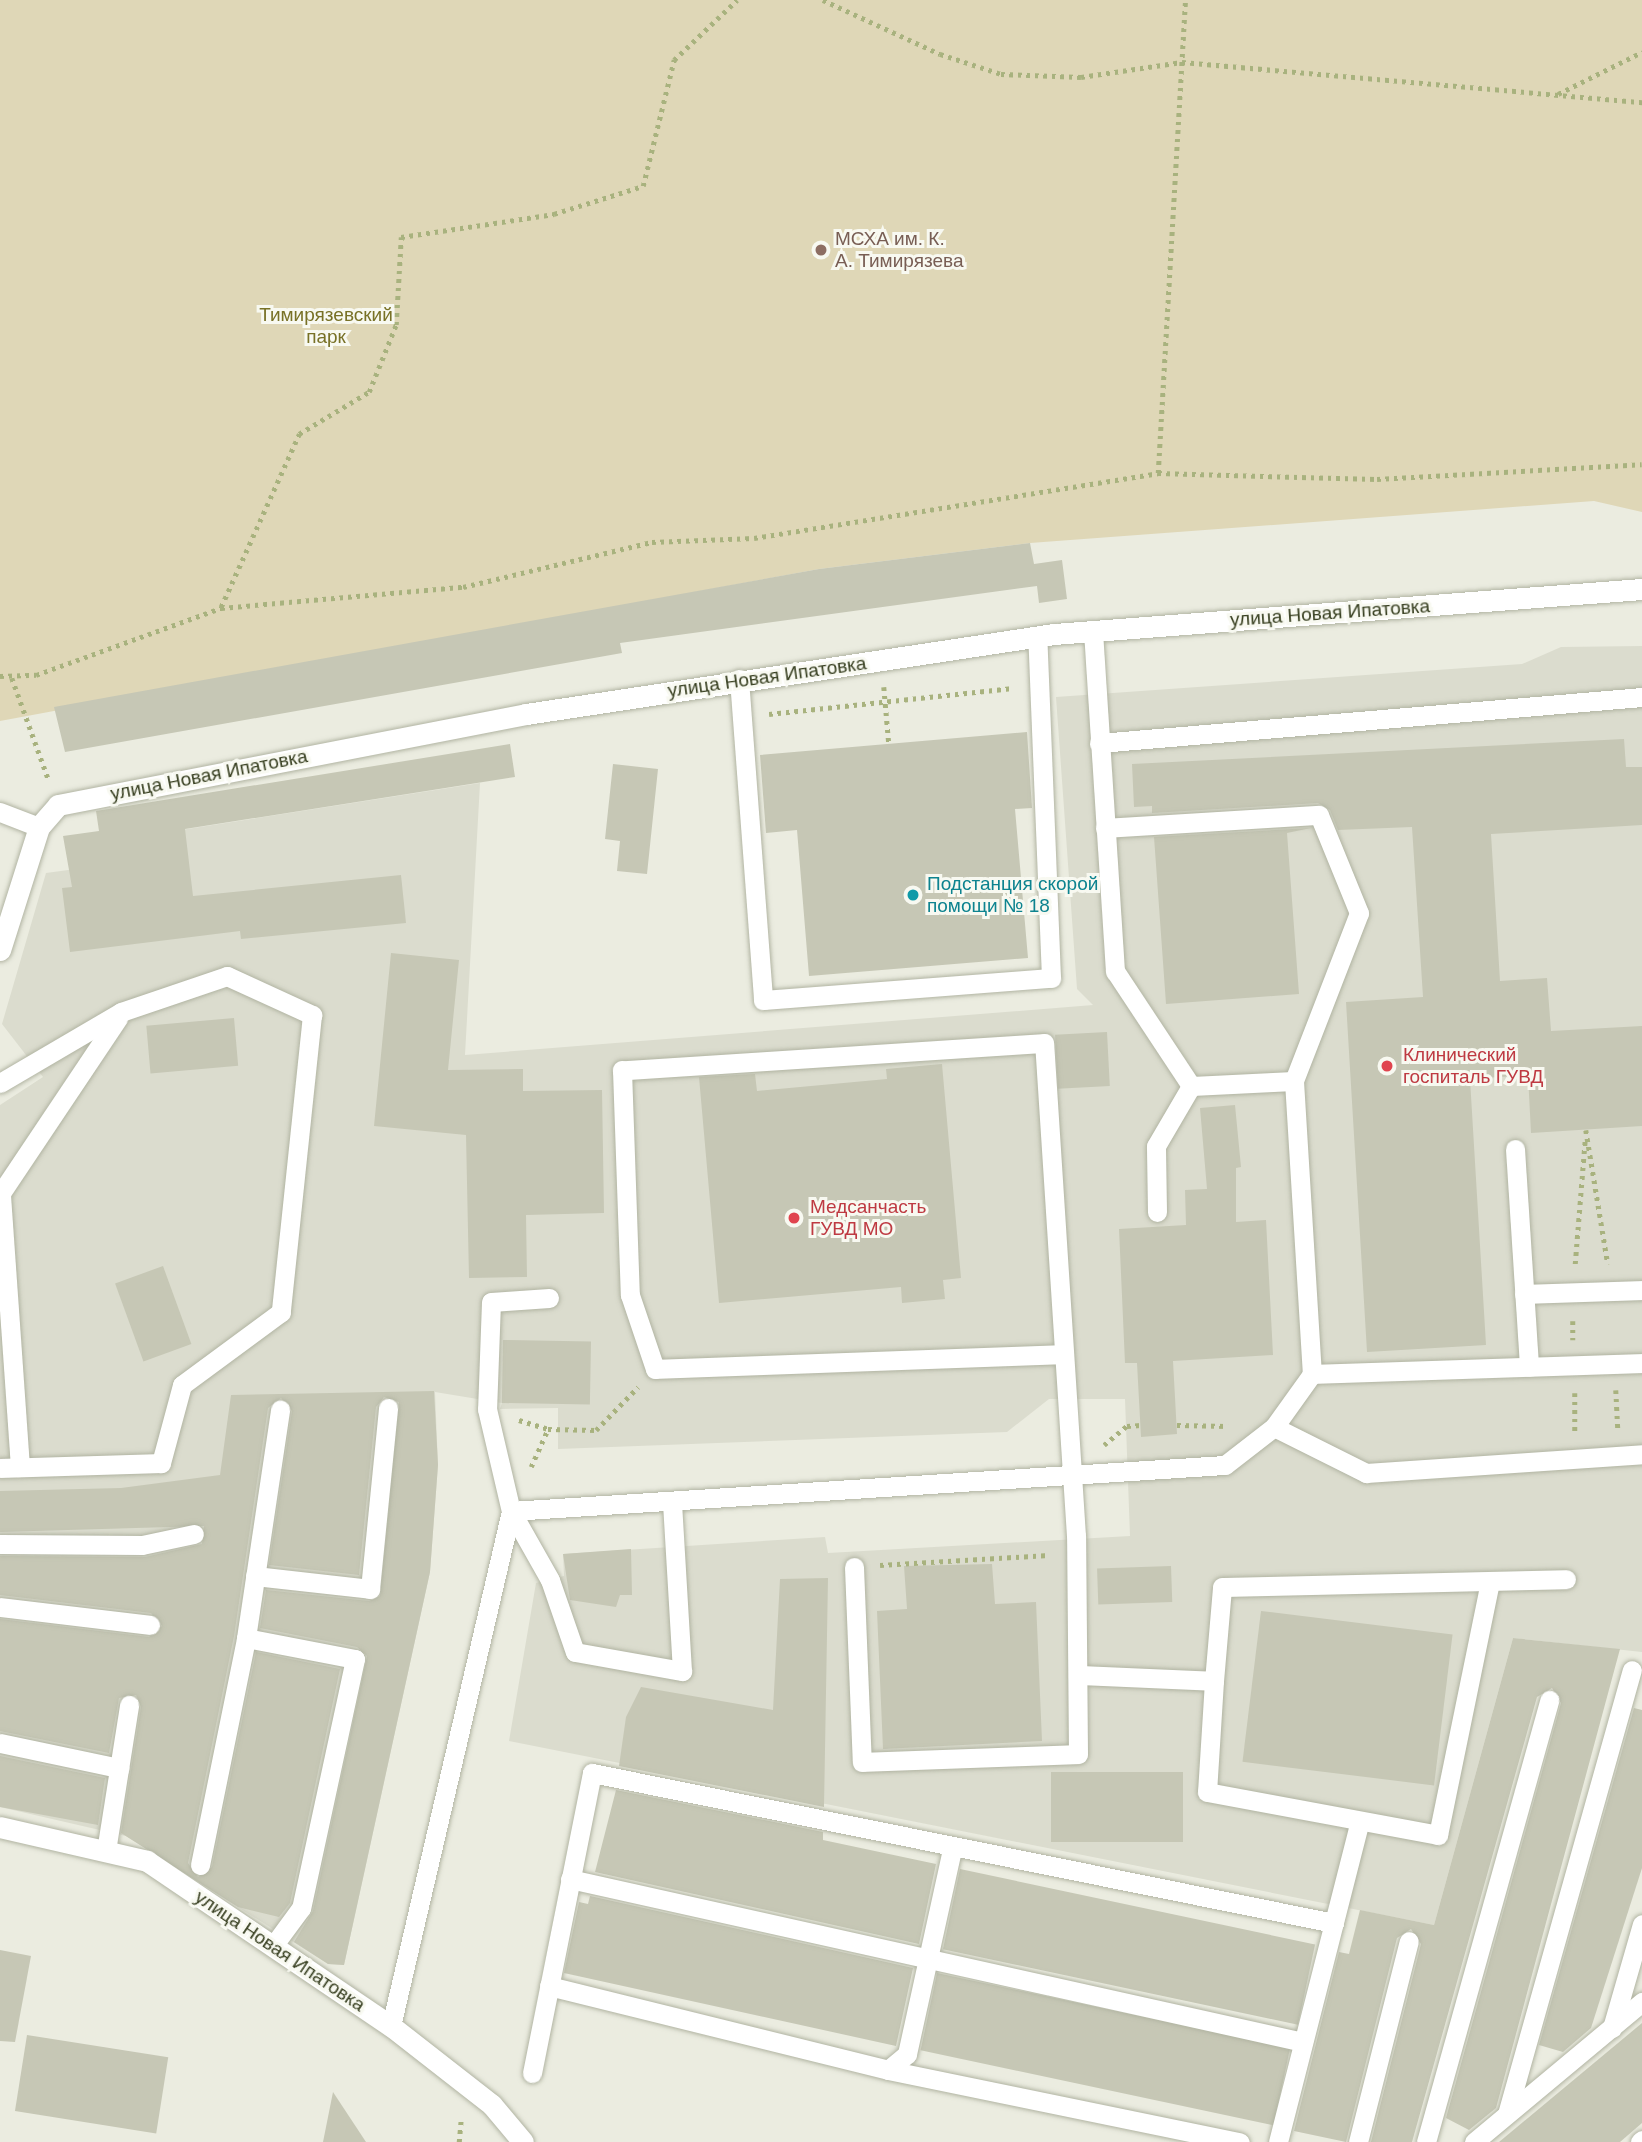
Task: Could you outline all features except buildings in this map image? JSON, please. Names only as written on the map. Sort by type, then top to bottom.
[{"type":"street","name":"улица Новая Ипатовка","points":[[58,805],[739,679],[881,662],[1037,636],[1642,589]]},
{"type":"street","points":[[0,950],[39,827],[58,805]]},
{"type":"street","name":"улица Новая Ипатовка","points":[[0,1827],[147,1861],[391,2026],[492,2105],[523,2142]]},
{"type":"lane","points":[[1093,631],[1115,971],[1191,1086]]},
{"type":"lane","points":[[739,679],[763,1000],[1051,978],[1037,636]]},
{"type":"lane","points":[[1099,743],[1642,697]]},
{"type":"lane","points":[[0,811],[39,827]]},
{"type":"lane","points":[[511,1511],[1071,1472],[1225,1465],[1274,1427],[1312,1374],[1294,1081],[1359,913],[1319,815],[1105,828]]},
{"type":"lane","points":[[0,1083],[121,1012],[227,976],[312,1015],[281,1312],[182,1385],[161,1463],[10,1468],[1,1193],[121,1012]]},
{"type":"lane","points":[[854,1567],[862,1762],[1079,1754],[1076,1553],[1044,1044],[622,1070],[630,1295],[655,1369],[1063,1354]]},
{"type":"lane","points":[[1191,1086],[1294,1081]]},
{"type":"lane","points":[[1157,1212],[1156,1146],[1191,1086]]},
{"type":"lane","points":[[1515,1149],[1529,1367]]},
{"type":"lane","points":[[1524,1294],[1642,1290]]},
{"type":"lane","points":[[549,1298],[491,1302],[487,1409],[511,1511],[550,1580],[575,1652],[682,1671],[672,1501]]},
{"type":"lane","points":[[1312,1374],[1642,1363]]},
{"type":"lane","points":[[255,1576],[370,1589],[388,1408]]},
{"type":"lane","points":[[200,1865],[246,1639],[280,1410]]},
{"type":"lane","points":[[1274,1427],[1366,1473],[1642,1454]]},
{"type":"lane","points":[[391,2026],[511,1511]]},
{"type":"lane","points":[[0,1544],[142,1545],[194,1534]]},
{"type":"lane","points":[[1490,1582],[1438,1835],[1206,1792],[1222,1587],[1566,1579]]},
{"type":"lane","points":[[0,1607],[150,1625]]},
{"type":"lane","points":[[246,1639],[355,1659],[301,1908],[274,1946]]},
{"type":"lane","points":[[1507,2114],[1632,1670]]},
{"type":"lane","points":[[1078,1675],[1214,1681]]},
{"type":"lane","points":[[1426,2142],[1549,1700]]},
{"type":"lane","points":[[106,1851],[129,1705]]},
{"type":"lane","points":[[0,1743],[119,1768]]},
{"type":"lane","points":[[532,2073],[592,1773],[952,1850],[1334,1923]]},
{"type":"lane","points":[[1278,2142],[1360,1821]]},
{"type":"lane","points":[[888,2070],[908,2054],[952,1850]]},
{"type":"lane","points":[[570,1879],[1303,2042]]},
{"type":"lane","points":[[1612,2028],[1642,1924]]},
{"type":"lane","points":[[1358,2142],[1409,1941]]},
{"type":"lane","points":[[549,1986],[888,2070],[1240,2142]]},
{"type":"lane","points":[[1474,2142],[1642,2002]]},
{"type":"path","points":[[221,608],[299,434],[369,392],[396,325],[401,237],[554,214],[642,186],[674,60],[737,0]]},
{"type":"path","points":[[823,0],[940,54],[1001,74],[1081,77],[1182,62],[1642,102]]},
{"type":"path","points":[[1158,473],[1185,0]]},
{"type":"path","points":[[1556,94],[1642,52]]},
{"type":"path","points":[[0,676],[12,678],[36,675],[221,608],[463,587],[652,542],[754,538],[1158,473],[1377,479],[1642,464]]},
{"type":"path","points":[[881,662],[889,744]]},
{"type":"path","points":[[12,678],[58,805]]},
{"type":"path","points":[[741,717],[1040,685]]},
{"type":"path","points":[[1575,1268],[1586,1130],[1608,1268]]},
{"type":"path","points":[[1573,1310],[1574,1348]]},
{"type":"path","points":[[558,1429],[596,1430],[655,1369]]},
{"type":"path","points":[[1574,1380],[1576,1458]]},
{"type":"path","points":[[1616,1381],[1619,1455]]},
{"type":"path","points":[[854,1567],[1076,1553]]},
{"type":"shaded area","points":[[1642,646],[1642,1652],[1513,1638],[1434,1925],[509,1741],[536,1583],[564,1576],[563,1554],[825,1537],[828,1553],[1130,1536],[1125,1399],[1049,1399],[1007,1432],[558,1449],[558,1408],[500,1409],[502,1403],[435,1392],[438,1465],[430,1572],[344,1965],[328,1964],[126,1836],[0,1807],[0,1105],[43,1077],[2,1024],[46,873],[120,863],[117,840],[480,783],[465,1055],[1093,1005],[1077,989],[1056,697],[1522,664],[1561,647]]},
{"type":"green space","name":"Тимирязевский парк","points":[[0,0],[1642,0],[1642,512],[1594,501],[1030,543],[819,569],[0,721]]},
{"type":"place","name":"МСХА им. К. А. Тимирязева","points":[[821,250]]},
{"type":"place","name":"Подстанция скорой помощи № 18","points":[[913,895]]},
{"type":"place","name":"Клинический госпиталь ГУВД","points":[[1387,1066]]},
{"type":"place","name":"Медсанчасть ГУВД МО","points":[[794,1218]]}]
